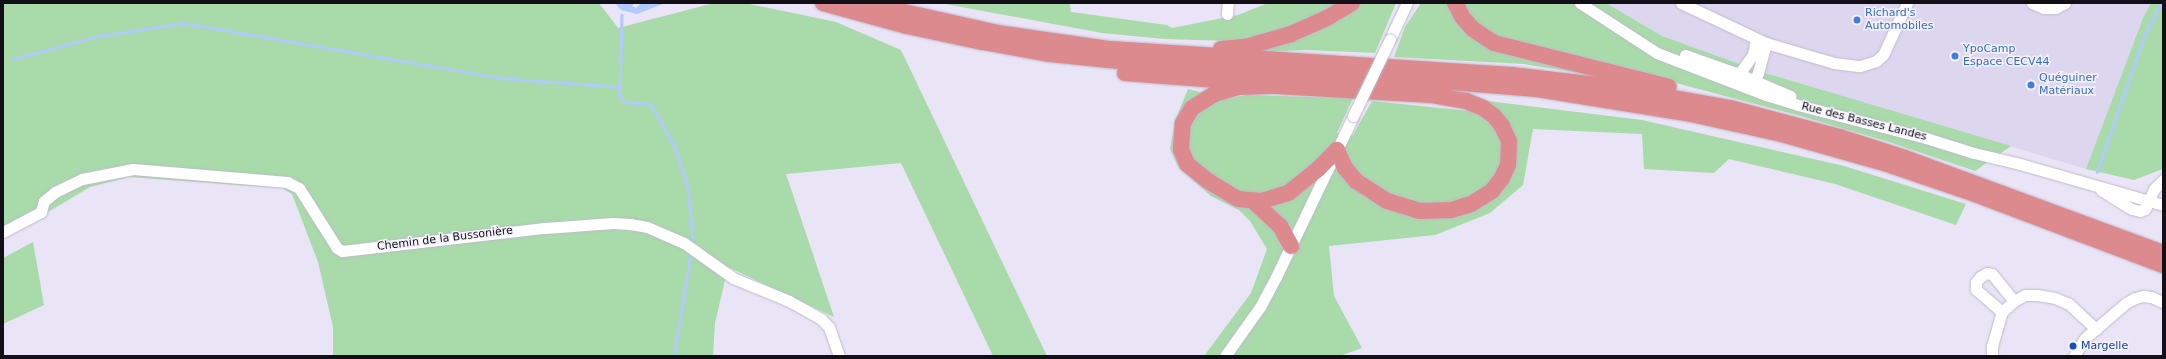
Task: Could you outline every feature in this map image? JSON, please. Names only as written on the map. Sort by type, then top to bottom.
[{"type":"highway","points":[[822,3],[914,28],[1050,54],[1158,66],[1456,82],[1537,89],[1634,103],[1706,116],[1836,148],[1955,187],[2163,265]]},
{"type":"highway","points":[[864,3],[997,33],[1074,45],[1139,52],[1373,65],[1511,75],[1606,86],[1730,108],[1840,137],[1905,158],[2163,253]]},
{"type":"highway","points":[[1139,52],[1152,46],[1200,50],[1246,47],[1291,34],[1327,18],[1352,3]]},
{"type":"highway","points":[[1455,3],[1463,18],[1473,29],[1494,43],[1720,100],[1730,108]]},
{"type":"highway","points":[[1050,54],[1062,62],[1111,71],[1151,76],[1271,84],[1276,86]]},
{"type":"highway","points":[[1341,89],[1447,97],[1477,105],[1494,116],[1502,126],[1509,141],[1510,152],[1508,165],[1502,178],[1495,188],[1483,198],[1452,210],[1428,212],[1420,211],[1393,203],[1361,185],[1345,168],[1337,150],[1318,169],[1288,193],[1270,200],[1253,201],[1238,199],[1227,194],[1187,164],[1183,156],[1180,141],[1183,123],[1192,108],[1214,94],[1239,87],[1276,86],[1433,91],[1554,98],[1567,93]]},
{"type":"highway","points":[[1253,201],[1280,226],[1291,246]]},
{"type":"street","name":"Rue des Basses Landes","points":[[1580,3],[1657,53],[1766,95],[2090,183],[2132,209],[2140,211],[2145,209],[2149,201]]},
{"type":"street","points":[[1680,3],[1761,42],[1834,63],[1850,66],[1868,64],[1876,61],[1886,52],[1907,3]]},
{"type":"street","points":[[2032,3],[2044,8],[2055,8],[2064,3]]},
{"type":"street","points":[[1225,356],[1241,336],[1260,307],[1291,246],[1407,4]]},
{"type":"street","points":[[1630,35],[1739,74],[1837,115]]},
{"type":"street","points":[[1739,74],[1745,68],[1761,42]]},
{"type":"street","points":[[1719,76],[1741,81],[1750,82],[1754,80],[1758,73],[1761,42]]},
{"type":"street","name":"Chemin de la Bussonière","points":[[3,232],[41,212],[44,201],[55,192],[82,179],[133,169],[287,182],[299,188],[337,248],[342,251],[552,227],[613,223],[647,227],[684,243],[733,278],[789,301],[820,319],[829,327],[839,356]]},
{"type":"street","points":[[2163,180],[2154,189],[2149,201],[2163,205]]},
{"type":"street","points":[[2002,312],[1976,289],[1976,282],[1980,277],[1987,273],[1992,274],[2014,301]]},
{"type":"street","points":[[1992,356],[1992,346],[2002,312],[2014,301],[2025,295],[2037,294],[2055,298],[2069,304],[2096,328]]},
{"type":"street","points":[[2074,356],[2085,338],[2126,303],[2143,296],[2152,297],[2163,302]]},
{"type":"shaded area","points":[[1606,3],[2151,3],[2143,18],[2086,169],[1762,72],[1662,36]]},
{"type":"green space","points":[[3,3],[599,3],[618,28],[714,3],[745,3],[836,22],[901,50],[1047,356],[993,356],[901,163],[786,174],[834,317],[728,267],[715,323],[713,356],[333,356],[333,327],[318,262],[292,194],[282,188],[129,177],[90,187],[3,239]]},
{"type":"green space","points":[[940,3],[1070,3],[1071,12],[1167,25],[1172,28],[1238,15],[1268,3],[1396,3],[1375,53],[1307,50],[1260,52],[1230,41],[1165,39],[1102,33]]},
{"type":"green space","points":[[1421,3],[1606,3],[1662,36],[1762,72],[2011,146],[1975,171],[1886,141],[1797,115],[1604,64],[1591,75],[1524,64],[1394,57],[1405,27]]},
{"type":"green space","points":[[2151,3],[2163,3],[2163,169],[2134,180],[2086,169],[2143,18]]},
{"type":"green space","points":[[1188,89],[1227,99],[1247,95],[1353,98],[1337,133],[1353,135],[1372,101],[1469,111],[1487,101],[1642,120],[1844,166],[1966,204],[1956,225],[1835,184],[1729,159],[1714,173],[1644,169],[1642,134],[1533,129],[1523,185],[1490,213],[1435,235],[1329,246],[1334,296],[1362,348],[1340,356],[1204,356],[1251,293],[1267,249],[1250,221],[1239,210],[1211,196],[1179,168],[1170,149],[1175,121]]},
{"type":"green space","points":[[33,242],[44,305],[3,324],[3,258]]},
{"type":"water","points":[[615,3],[634,3],[632,6],[636,8],[641,3],[665,3],[637,14],[621,10]]},
{"type":"waterway","points":[[2097,172],[2144,36],[2161,3]]},
{"type":"waterway","points":[[622,15],[620,96],[624,102],[651,104],[675,147],[688,188],[693,240]]},
{"type":"waterway","points":[[12,59],[99,36],[183,23],[500,78],[620,87]]},
{"type":"waterway","points":[[674,356],[690,256]]},
{"type":"place","name":"Richard's Automobiles","points":[[1857,20]]},
{"type":"place","name":"YpoCamp Espace CECV44","points":[[1955,56]]},
{"type":"place","name":"Quéguiner Matériaux","points":[[2031,85]]},
{"type":"place","name":"Margelle","points":[[2073,346]]}]
